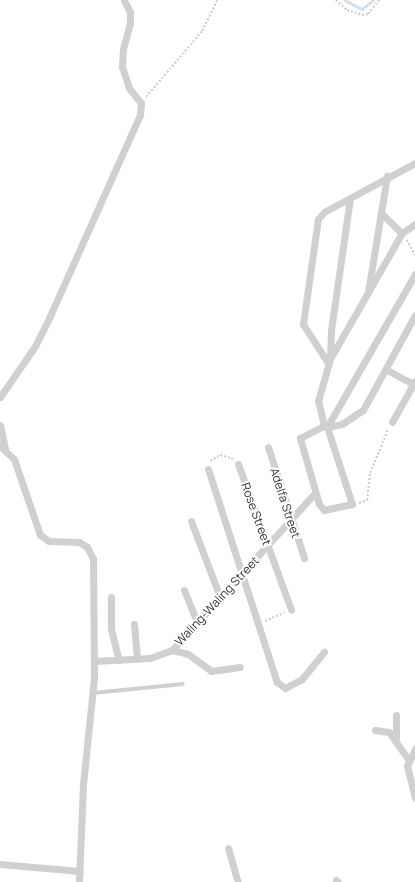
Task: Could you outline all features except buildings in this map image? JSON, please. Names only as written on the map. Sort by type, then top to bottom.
[{"type":"street","points":[[0,397],[35,346],[130,139],[141,103],[129,88],[122,67],[122,49],[130,23],[130,12],[124,0]]},
{"type":"street","points":[[329,361],[305,332],[302,314],[318,219],[387,176],[415,163]]},
{"type":"street","points":[[367,298],[387,176]]},
{"type":"street","points":[[350,198],[331,330],[329,361],[318,401],[325,427],[352,504],[324,510],[315,493],[300,438],[325,427],[349,421],[363,410],[415,314]]},
{"type":"street","points":[[381,213],[402,233]]},
{"type":"street","points":[[329,361],[367,298],[402,233],[415,224]]},
{"type":"street","points":[[325,427],[415,274]]},
{"type":"street","points":[[386,370],[414,382],[392,422]]},
{"type":"street","points":[[0,424],[3,448],[19,471],[40,536],[49,541],[79,542],[91,552],[95,572],[93,693],[83,785],[79,882]]},
{"type":"street","name":"Adelfa Street","points":[[268,447],[290,522],[304,558]]},
{"type":"street","name":"Rose Street","points":[[238,464],[291,610]]},
{"type":"street","points":[[208,469],[244,571],[281,686],[289,687],[302,679],[324,652]]},
{"type":"street","name":"Waling-Waling Street","points":[[94,661],[137,659],[158,656],[172,650],[315,493]]},
{"type":"street","points":[[191,521],[220,597]]},
{"type":"street","points":[[184,590],[197,622]]},
{"type":"street","points":[[111,597],[112,630],[119,660]]},
{"type":"street","points":[[134,624],[137,659]]},
{"type":"street","points":[[172,650],[188,654],[211,671],[240,667]]},
{"type":"street","points":[[396,716],[396,738]]},
{"type":"street","points":[[375,730],[389,732],[396,738],[408,759],[408,779],[415,798]]},
{"type":"street","points":[[408,759],[415,749]]},
{"type":"street","points":[[228,848],[238,882]]},
{"type":"street","points":[[0,864],[80,871]]},
{"type":"lane","points":[[93,693],[183,684]]},
{"type":"path","points":[[141,103],[202,31],[218,0]]},
{"type":"path","points":[[336,0],[348,10],[368,14],[379,0]]},
{"type":"path","points":[[402,233],[415,255]]},
{"type":"path","points":[[352,504],[367,500],[370,473],[392,422]]},
{"type":"path","points":[[208,469],[212,458],[220,455],[233,457],[238,464]]},
{"type":"path","points":[[260,623],[291,610]]},
{"type":"waterway","points":[[345,0],[362,9],[373,0]]}]
